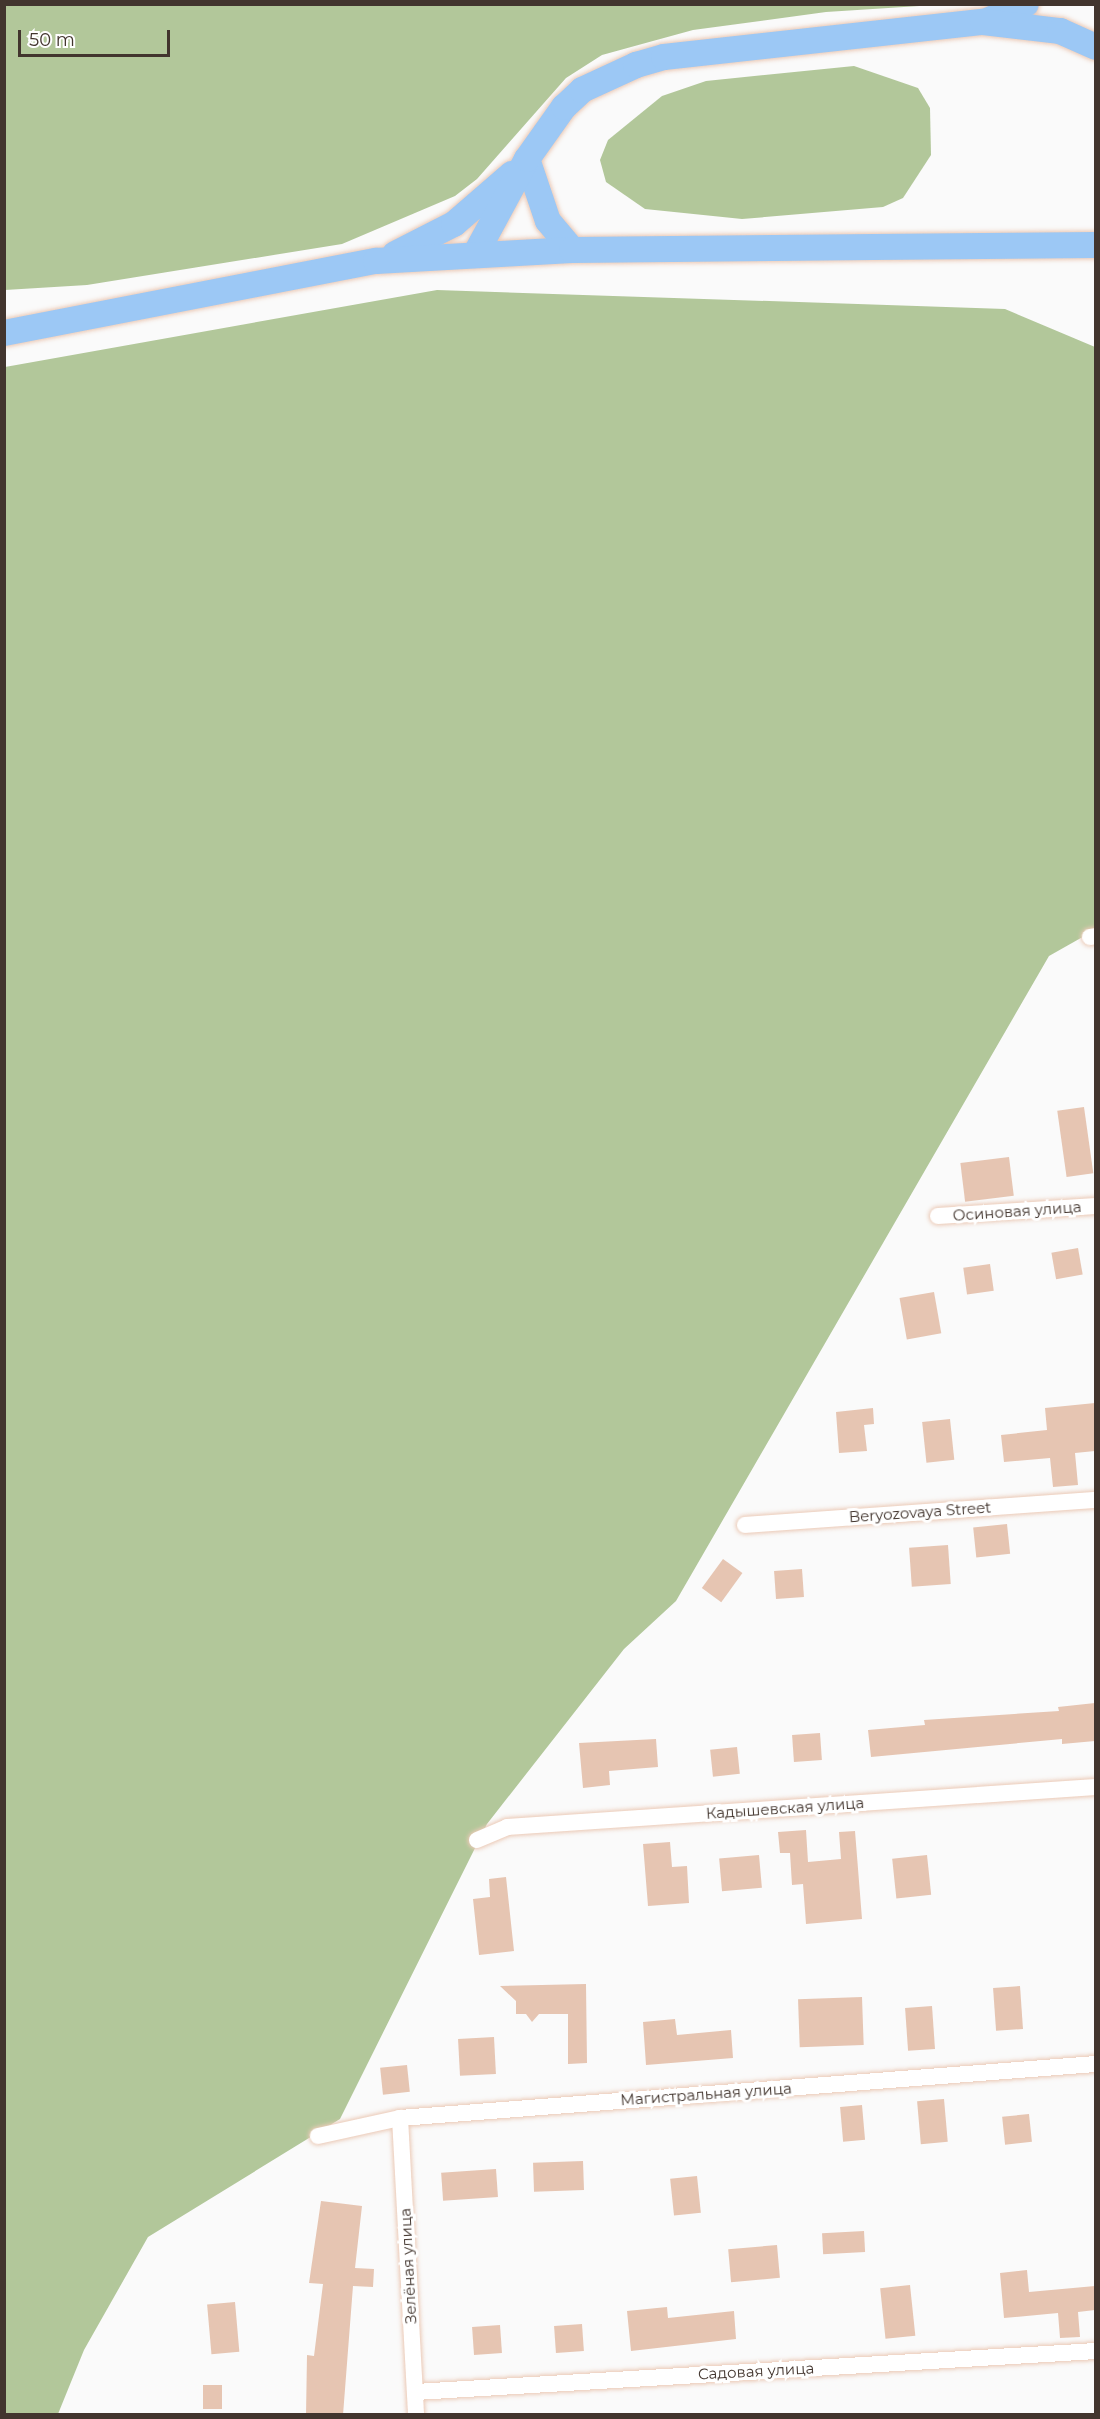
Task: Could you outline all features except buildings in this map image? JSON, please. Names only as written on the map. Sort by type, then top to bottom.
[{"type":"main road","points":[[983,22],[1026,4]]},
{"type":"main road","points":[[475,255],[527,159],[550,125],[582,90],[636,65],[664,57],[983,22],[1060,31],[1095,47]]},
{"type":"main road","points":[[527,159],[548,221],[572,250]]},
{"type":"main road","points":[[376,261],[454,224],[527,159]]},
{"type":"main road","points":[[4,333],[376,261],[572,250],[1095,245]]},
{"type":"street","name":"Осиновая улица","points":[[938,1216],[1095,1206]]},
{"type":"street","name":"Beryozovaya Street","points":[[745,1525],[1095,1500]]},
{"type":"street","name":"Кадышевская улица","points":[[477,1840],[507,1827],[1095,1787]]},
{"type":"street","name":"Магистральная улица","points":[[318,2136],[400,2118],[1095,2064]]},
{"type":"street","name":"Зелёная улица","points":[[400,2118],[416,2415]]},
{"type":"street","name":"Садовая улица","points":[[416,2392],[1095,2351]]},
{"type":"green space","points":[[5,4],[935,5],[826,12],[693,30],[602,55],[566,78],[477,179],[455,196],[342,244],[87,285],[5,290]]},
{"type":"green space","points":[[854,66],[918,88],[930,108],[931,155],[903,198],[883,207],[742,219],[645,209],[606,182],[600,160],[608,140],[662,96],[706,81]]},
{"type":"green space","points":[[437,290],[1005,309],[1095,347],[1095,930],[1049,956],[676,1601],[624,1649],[487,1824],[340,2119],[148,2237],[84,2350],[58,2414],[5,2414],[5,367]]}]
